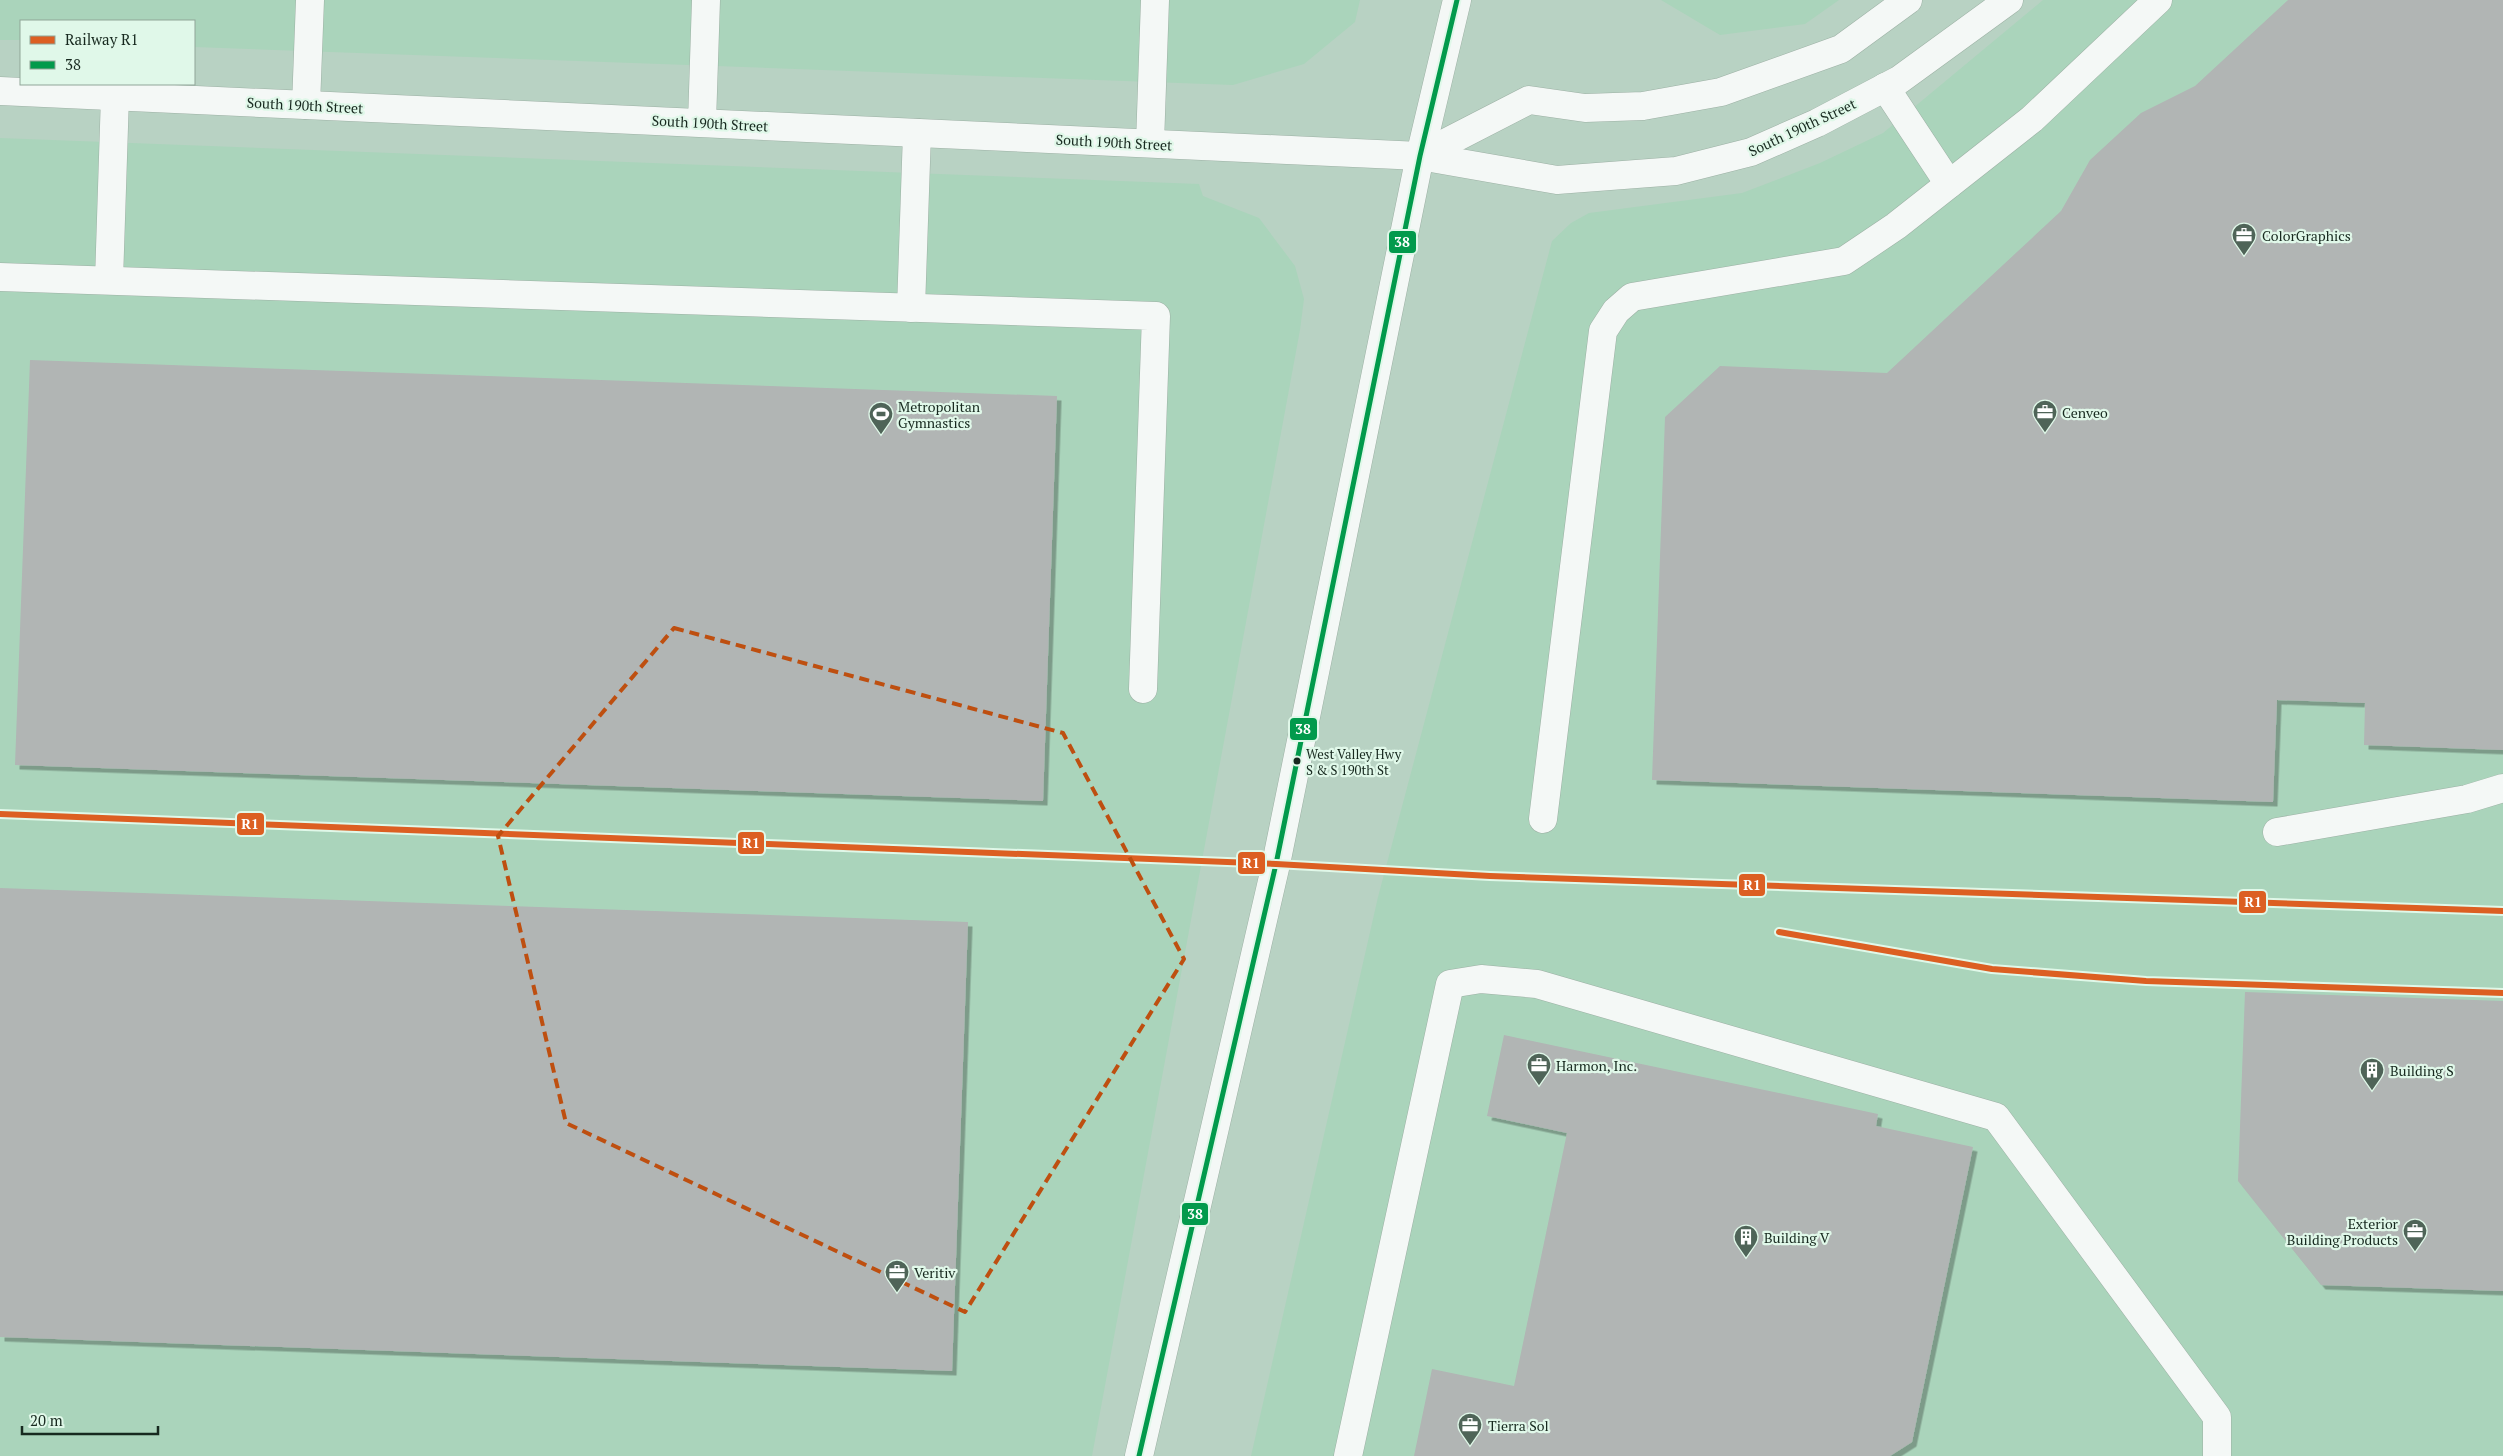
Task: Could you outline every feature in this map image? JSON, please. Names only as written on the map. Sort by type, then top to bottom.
[{"type":"street","points":[[306,105],[310,0]]},
{"type":"street","points":[[702,122],[706,0]]},
{"type":"street","points":[[1150,143],[1155,0]]},
{"type":"street","points":[[1139,1456],[1276,864],[1420,156],[1457,0]]},
{"type":"street","name":"South 190th Street","points":[[1420,156],[1529,100],[1585,108],[1624,107],[1643,106],[1721,92],[1841,49],[1908,0]]},
{"type":"street","name":"South 190th Street","points":[[0,91],[1420,156],[1557,180],[1676,172],[1751,152],[1817,123],[1886,87],[1937,54],[2008,0]]},
{"type":"street","points":[[1543,820],[1603,331],[1612,318],[1632,296],[1844,261],[1896,226],[2032,119],[2158,0]]},
{"type":"street","points":[[1886,87],[1949,184]]},
{"type":"street","points":[[109,280],[115,96]]},
{"type":"street","points":[[911,308],[918,133]]},
{"type":"street","points":[[0,277],[1156,316],[1143,689]]},
{"type":"street","points":[[2277,832],[2468,799],[2503,788]]},
{"type":"street","points":[[1348,1456],[1450,984],[1481,979],[1537,984],[1996,1117],[2216,1417],[2217,1456]]},
{"type":"highlighted area","points":[[674,628],[1063,733],[1184,959],[965,1312],[566,1123],[498,836]]},
{"type":"shaded area","points":[[0,0],[1360,0],[1355,22],[1304,64],[1233,85],[195,47],[195,20],[20,20],[20,40],[0,40]]},
{"type":"shaded area","points":[[1661,0],[1839,0],[1805,24],[1720,35]]},
{"type":"shaded area","points":[[2043,0],[2503,0],[2503,1456],[1251,1456],[1378,897],[1552,241],[1571,223],[1589,213],[1742,193],[1820,163],[1883,133]]},
{"type":"shaded area","points":[[0,138],[1199,184],[1203,196],[1259,218],[1295,266],[1304,299],[1300,330],[1092,1456],[0,1456]]},
{"type":"building","points":[[2288,0],[2503,0],[2503,750],[2364,745],[2365,703],[2277,700],[2273,802],[1652,780],[1665,417],[1720,366],[1887,373],[2061,211],[2090,160],[2141,113],[2195,86]]},
{"type":"building","points":[[30,360],[1057,396],[1043,801],[15,765]]},
{"type":"building","points":[[0,888],[968,922],[952,1371],[0,1337]]},
{"type":"building","name":"Building S","points":[[2245,992],[2503,1001],[2503,1291],[2321,1285],[2238,1181]]},
{"type":"building","name":"Building V","points":[[1504,1035],[1878,1114],[1876,1126],[1973,1147],[1912,1442],[1890,1456],[1414,1456],[1432,1369],[1514,1386],[1567,1133],[1487,1116]]},
{"type":"rail line","name":"R1","points":[[0,814],[1276,864],[1490,876],[2503,911]]},
{"type":"rail line","name":"R1","points":[[1779,932],[1992,969],[2146,981],[2503,993]]},
{"type":"transit line","name":"38","points":[[1139,1456],[1276,864],[1420,156],[1457,0]]},
{"type":"place","name":"ColorGraphics","points":[[2244,256]]},
{"type":"place","name":"Cenveo","points":[[2045,433]]},
{"type":"place","name":"Metropolitan Gymnastics","points":[[881,435]]},
{"type":"place","name":"West Valley Hwy S & S 190th St","points":[[1297,761]]},
{"type":"place","name":"Harmon, Inc.","points":[[1539,1086]]},
{"type":"place","name":"Building S","points":[[2372,1091]]},
{"type":"place","name":"Exterior Building Products","points":[[2415,1252]]},
{"type":"place","name":"Building V","points":[[1746,1258]]},
{"type":"place","name":"Veritiv","points":[[897,1293]]},
{"type":"place","name":"Tierra Sol","points":[[1470,1446]]}]
